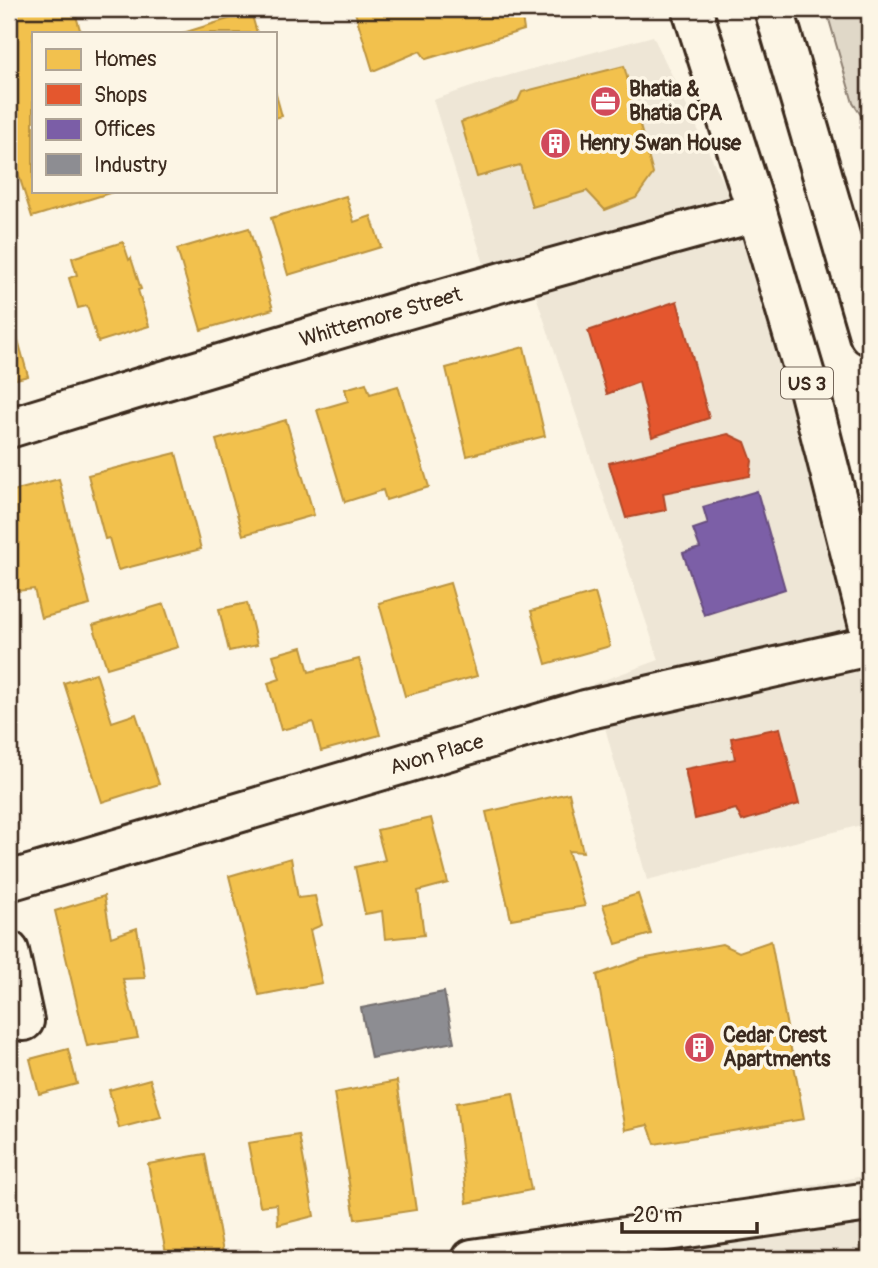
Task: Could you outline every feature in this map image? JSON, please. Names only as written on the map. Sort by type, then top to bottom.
[{"type":"main road","name":"US 3","points":[[692,9],[861,552],[869,626]]},
{"type":"main road","points":[[774,9],[869,335]]},
{"type":"main road","name":"Whittemore Street","points":[[9,428],[218,363],[508,279],[757,212]]},
{"type":"main road","name":"Avon Place","points":[[9,881],[585,710],[869,646]]},
{"type":"main road","points":[[9,951],[24,1021]]},
{"type":"main road","points":[[472,1259],[869,1202]]},
{"type":"shaded area","points":[[826,9],[869,9],[869,122],[853,103]]},
{"type":"shaded area","points":[[653,36],[745,227],[866,703],[869,702],[869,823],[647,880],[593,684],[659,660],[535,293],[497,306],[433,100],[492,80]]},
{"type":"shaded area","points":[[869,1175],[869,1259],[639,1259],[633,1217]]},
{"type":"building: Homes","points":[[9,9],[74,9],[81,32],[32,32],[32,192],[113,192],[32,217],[9,144]]},
{"type":"building: Homes","points":[[354,9],[544,9],[522,17],[524,30],[426,59],[420,51],[373,71]]},
{"type":"building: Homes","points":[[251,12],[257,32],[186,32]]},
{"type":"building: Homes","name":"Henry Swan House","points":[[624,66],[653,174],[636,198],[605,210],[587,191],[532,207],[520,165],[477,177],[461,122],[518,101],[522,92]]},
{"type":"building: Homes","points":[[276,95],[282,116],[276,118]]},
{"type":"building: Homes","points":[[346,196],[354,222],[371,216],[381,247],[288,275],[271,218]]},
{"type":"building: Homes","points":[[249,228],[273,309],[201,330],[177,249]]},
{"type":"building: Homes","points":[[123,242],[141,289],[138,290],[149,326],[98,342],[87,306],[78,308],[69,278],[77,275],[72,258]]},
{"type":"building: Homes","points":[[9,307],[28,376],[9,381]]},
{"type":"building: Homes","points":[[524,347],[545,436],[467,456],[446,368]]},
{"type":"building: Homes","points":[[366,383],[370,394],[398,386],[429,487],[386,500],[383,490],[345,502],[317,410],[348,401],[345,389]]},
{"type":"building: Homes","points":[[286,420],[314,515],[243,535],[216,440]]},
{"type":"building: Homes","points":[[176,453],[201,549],[118,570],[109,538],[105,539],[88,475]]},
{"type":"building: Homes","points":[[59,479],[90,605],[41,618],[34,589],[17,591],[9,560],[9,492]]},
{"type":"building: Homes","points":[[450,583],[477,676],[405,696],[379,603]]},
{"type":"building: Homes","points":[[595,593],[610,646],[546,664],[531,611]]},
{"type":"building: Homes","points":[[247,603],[257,645],[229,651],[219,609]]},
{"type":"building: Homes","points":[[164,604],[178,647],[107,668],[93,625]]},
{"type":"building: Homes","points":[[302,647],[309,672],[359,659],[380,735],[321,751],[313,722],[281,730],[268,683],[280,679],[273,655]]},
{"type":"building: Homes","points":[[96,673],[112,722],[136,714],[159,784],[102,802],[64,683]]},
{"type":"building: Homes","points":[[569,793],[583,852],[568,851],[585,906],[511,919],[486,812]]},
{"type":"building: Homes","points":[[431,818],[448,883],[418,891],[424,935],[385,939],[382,911],[365,914],[355,867],[385,860],[377,830]]},
{"type":"building: Homes","points":[[291,858],[298,898],[315,896],[322,925],[310,930],[322,983],[259,995],[229,876]]},
{"type":"building: Homes","points":[[638,894],[651,934],[616,944],[603,905]]},
{"type":"building: Homes","points":[[104,896],[111,937],[137,928],[145,978],[123,979],[138,1038],[87,1046],[55,911]]},
{"type":"building: Homes","name":"Cedar Crest Apartments","points":[[771,941],[804,1119],[655,1144],[648,1125],[625,1130],[597,975],[641,959],[722,944],[739,952]]},
{"type":"building: Homes","points":[[68,1049],[77,1084],[39,1094],[30,1059]]},
{"type":"building: Homes","points":[[150,1079],[161,1117],[119,1128],[109,1090]]},
{"type":"building: Homes","points":[[397,1081],[416,1210],[355,1219],[334,1093]]},
{"type":"building: Homes","points":[[513,1093],[531,1190],[467,1203],[456,1103]]},
{"type":"building: Homes","points":[[299,1135],[314,1216],[278,1225],[277,1204],[260,1206],[248,1143]]},
{"type":"building: Homes","points":[[205,1154],[223,1252],[167,1258],[148,1164]]},
{"type":"building: Shops","points":[[677,301],[709,418],[652,437],[639,382],[607,394],[588,331]]},
{"type":"building: Shops","points":[[728,434],[745,442],[752,461],[750,476],[663,493],[666,510],[626,518],[609,463]]},
{"type":"building: Shops","points":[[780,728],[799,804],[742,821],[736,809],[695,819],[685,769],[735,759],[731,738]]},
{"type":"building: Offices","points":[[757,491],[785,589],[704,615],[683,553],[700,548],[693,529],[708,524],[703,507]]},
{"type":"building: Industry","points":[[444,992],[454,1042],[371,1058],[361,1008]]},
{"type":"place","name":"Bhatia & Bhatia CPA","points":[[606,101]]},
{"type":"place","name":"Henry Swan House","points":[[556,143]]},
{"type":"place","name":"Cedar Crest Apartments","points":[[700,1047]]}]
